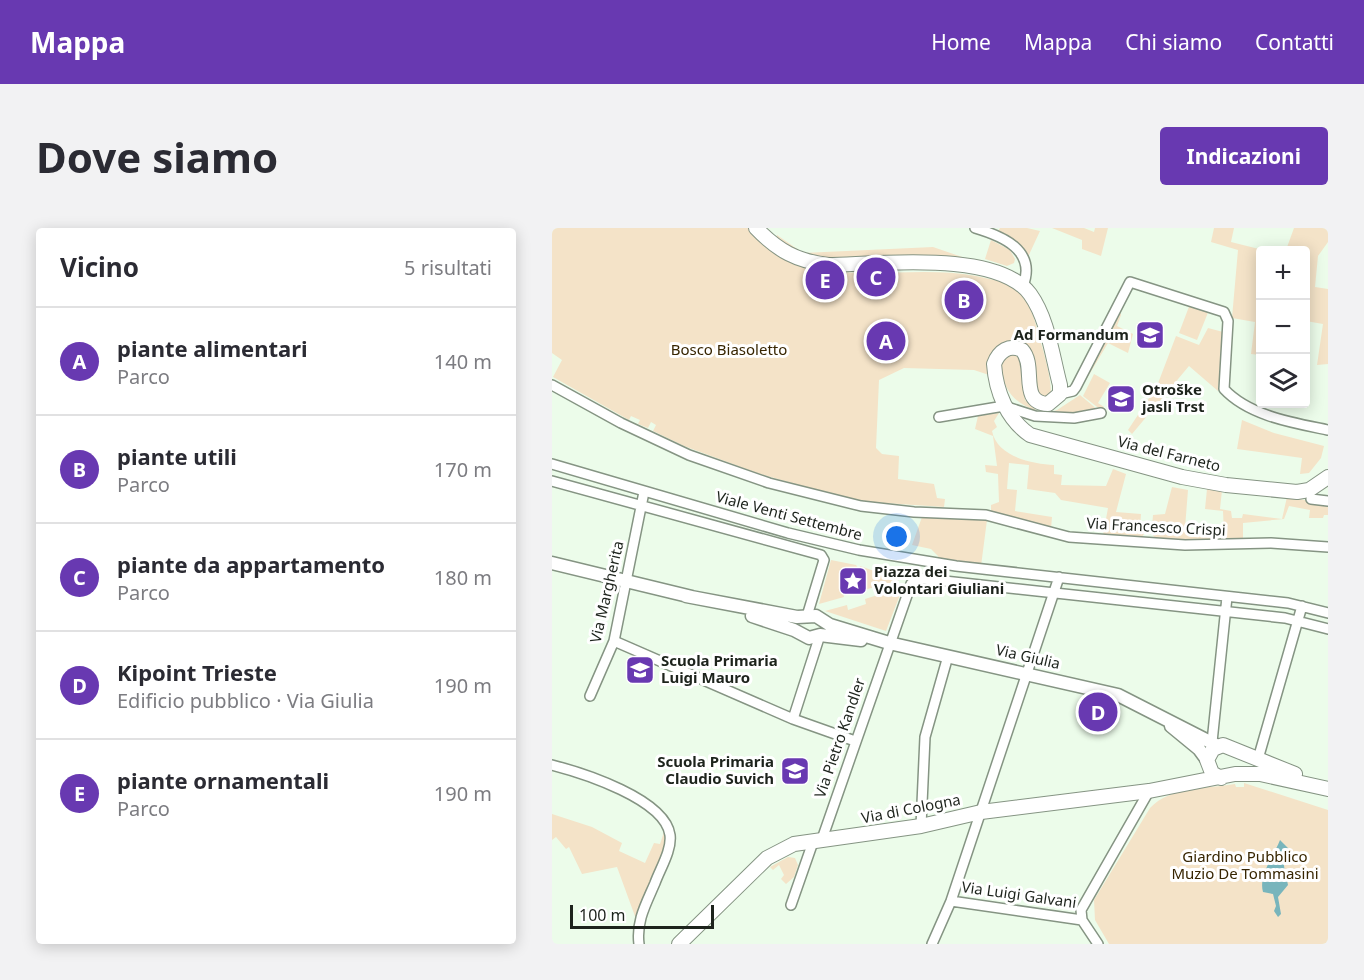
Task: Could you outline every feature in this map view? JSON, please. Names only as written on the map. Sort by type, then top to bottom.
[{"type":"main road","points":[[757,228],[776,247],[806,262],[828,265],[971,266],[1001,272],[1023,286],[1042,318],[1060,385],[1060,394],[1048,404],[1036,402],[1029,389],[1028,356],[1022,350],[1009,348],[998,356],[994,364],[1007,410]]},
{"type":"main road","name":"Via del Farneto","points":[[1007,410],[1030,435],[1193,479],[1297,492],[1308,490],[1328,477]]},
{"type":"main road","points":[[1185,784],[1198,775],[1215,744]]},
{"type":"main road","name":"Via Giulia","points":[[1215,744],[1227,745],[1328,788]]},
{"type":"main road","points":[[1207,762],[1212,773],[1228,776],[1240,762],[1235,750]]},
{"type":"main road","name":"Via Giulia","points":[[1228,776],[1260,774],[1328,788]]},
{"type":"main road","name":"Via di Cologna","points":[[679,944],[767,858],[784,847],[921,826],[981,812],[1149,791],[1228,776]]},
{"type":"street","points":[[975,228],[1003,237],[1018,249],[1026,271],[1023,286]]},
{"type":"street","points":[[1060,394],[1072,391],[1076,387],[1130,282],[1224,312],[1228,321],[1224,389],[1239,401],[1267,414],[1328,430]]},
{"type":"street","name":"Via Francesco Crispi","points":[[552,385],[656,440],[769,483],[861,506],[914,512],[986,515],[1069,537],[1174,544],[1282,543],[1328,547]]},
{"type":"street","points":[[939,417],[1007,410],[1035,416],[1074,418],[1101,413]]},
{"type":"street","name":"Viale Venti Settembre","points":[[552,464],[788,534],[858,550],[948,565],[1302,606],[1328,613]]},
{"type":"street","name":"Viale Venti Settembre","points":[[552,481],[824,557],[806,617]]},
{"type":"street","name":"Via Margherita","points":[[590,696],[614,641],[644,492]]},
{"type":"street","points":[[1311,499],[1328,501]]},
{"type":"street","name":"Via Giulia","points":[[552,563],[686,596],[813,638],[820,635],[889,643],[1118,694],[1215,744]]},
{"type":"street","points":[[889,643],[914,580],[924,577],[1298,621],[1328,629]]},
{"type":"street","points":[[932,944],[951,901],[1059,577]]},
{"type":"street","name":"Via Giulia","points":[[686,596],[806,617],[813,615],[889,643]]},
{"type":"street","points":[[1215,744],[1227,597]]},
{"type":"street","points":[[1258,759],[1302,606]]},
{"type":"street","points":[[803,633],[801,623],[806,617]]},
{"type":"street","points":[[793,719],[824,626],[821,619]]},
{"type":"street","points":[[614,641],[793,719],[855,741]]},
{"type":"street","name":"Via Pietro Kandler","points":[[791,905],[855,741],[889,643]]},
{"type":"street","points":[[921,826],[925,737],[948,656]]},
{"type":"street","name":"Via Giulia","points":[[1156,714],[1199,749],[1207,762]]},
{"type":"street","points":[[552,765],[572,770],[651,805],[667,826],[669,843],[638,924],[639,944]]},
{"type":"street","points":[[1098,944],[1082,920],[1081,910],[1084,901],[1149,791]]},
{"type":"street","name":"Via Luigi Galvani","points":[[951,901],[1082,920]]},
{"type":"green space","name":"Bosco Biasoletto","points":[[552,228],[748,228],[770,250],[796,263],[824,270],[854,273],[946,273],[976,276],[1000,282],[1011,286],[1021,294],[1031,310],[1047,367],[1051,394],[1047,397],[1040,396],[1033,355],[1023,344],[1013,342],[989,375],[974,370],[904,368],[879,380],[876,448],[882,454],[899,456],[898,479],[934,484],[937,498],[945,499],[944,507],[855,501],[757,473],[684,446],[653,431],[656,425],[651,422],[648,428],[638,424],[640,420],[631,416],[629,420],[553,377],[562,360],[552,353]]},
{"type":"green space","points":[[1000,228],[1027,228],[1040,231],[1028,257],[1020,245],[998,231]]},
{"type":"green space","points":[[1052,228],[1084,228],[1094,232],[1095,228],[1108,228],[1101,256],[1082,249],[1082,240]]},
{"type":"green space","points":[[1214,228],[1234,228],[1231,242],[1256,248],[1256,355],[1251,354],[1255,322],[1232,318],[1238,250],[1211,242]]},
{"type":"green space","points":[[1294,228],[1328,228],[1328,242],[1318,256],[1315,287],[1328,289],[1328,364],[1317,365],[1323,324],[1310,322],[1310,246],[1287,246]]},
{"type":"green space","points":[[777,235],[803,253],[933,247],[968,259],[814,257],[801,255],[777,239]]},
{"type":"green space","points":[[991,240],[1010,250],[1015,259],[1014,263],[1007,266],[985,259]]},
{"type":"green space","points":[[1190,304],[1209,310],[1197,340],[1179,333]]},
{"type":"green space","points":[[1120,310],[1121,315],[1117,326],[1133,334],[1128,353],[1108,343],[1083,385]]},
{"type":"green space","points":[[1208,328],[1223,332],[1218,391],[1189,366],[1132,434],[1128,430],[1157,386],[1176,336],[1199,345]]},
{"type":"green space","points":[[1016,354],[1022,363],[1025,400],[1037,411],[1015,399],[1004,381],[1000,364],[1006,355]]},
{"type":"green space","points":[[1094,374],[1110,383],[1098,403],[1104,407],[1101,410],[1083,396]]},
{"type":"green space","points":[[1080,395],[1098,410],[1073,414],[1047,413],[1057,410]]},
{"type":"green space","points":[[999,413],[994,421],[997,427],[992,431],[1001,447],[1008,453],[1026,461],[1054,465],[1054,474],[1062,475],[1061,485],[1106,486],[1113,469],[1126,474],[1116,512],[1141,514],[1140,527],[1152,527],[1153,515],[1165,514],[1172,487],[1188,490],[1185,528],[1188,530],[1224,534],[1223,511],[1205,509],[1207,489],[1222,490],[1220,509],[1231,511],[1232,518],[1242,518],[1243,514],[1282,519],[1287,497],[1328,504],[1328,515],[1324,515],[1323,518],[1309,518],[1310,510],[1289,506],[1284,519],[1243,523],[1243,540],[1155,539],[1152,533],[1145,532],[1141,539],[1103,535],[1108,508],[1061,500],[1055,493],[1027,489],[1029,465],[1009,463],[1007,489],[1017,490],[1015,511],[1052,517],[1051,529],[991,512],[991,505],[999,502],[998,474],[986,472],[985,465],[997,466],[993,436],[975,429],[978,416]]},
{"type":"green space","points":[[1242,420],[1274,433],[1324,446],[1321,458],[1309,473],[1300,474],[1302,458],[1237,449]]},
{"type":"green space","points":[[954,516],[987,520],[981,566],[939,560],[931,549],[912,545],[922,517]]},
{"type":"green space","points":[[831,560],[856,565],[859,569],[860,566],[900,580],[864,590],[858,571],[853,573],[855,578],[840,583],[844,597],[819,604]]},
{"type":"green space","points":[[903,587],[886,631],[825,611],[847,605],[848,610],[866,604],[865,599]]},
{"type":"green space","name":"Giardino Pubblico Muzio De Tommasini","points":[[1244,783],[1328,810],[1328,944],[1109,944],[1095,920],[1094,900],[1150,808],[1168,796],[1179,792],[1235,784],[1236,787],[1244,787]]},
{"type":"green space","points":[[552,814],[592,827],[622,843],[619,851],[645,863],[654,843],[660,844],[665,829],[666,844],[636,919],[617,867],[582,874],[569,847],[566,849],[556,837],[552,840]]},
{"type":"green space","points":[[788,857],[795,858],[798,865],[794,877],[786,884],[781,879],[784,875],[779,865],[773,870],[770,867]]},
{"type":"water","points":[[1280,840],[1289,849],[1284,857],[1288,885],[1278,897],[1281,914],[1278,917],[1274,911],[1276,906],[1273,894],[1263,892],[1262,885],[1265,872]]},
{"type":"place","name":"piante da appartamento","points":[[876,277]]},
{"type":"place","name":"piante ornamentali","points":[[825,280]]},
{"type":"place","name":"piante utili","points":[[964,300]]},
{"type":"place","name":"Ad Formandum","points":[[1150,335]]},
{"type":"place","name":"piante alimentari","points":[[886,341]]},
{"type":"place","name":"Otroške jasli Trst","points":[[1121,399]]},
{"type":"place","name":"Piazza dei Volontari Giuliani","points":[[853,581]]},
{"type":"place","name":"Scuola Primaria Luigi Mauro","points":[[640,670]]},
{"type":"place","name":"Kipoint Trieste","points":[[1098,712]]},
{"type":"place","name":"Scuola Primaria Claudio Suvich","points":[[795,771]]}]
